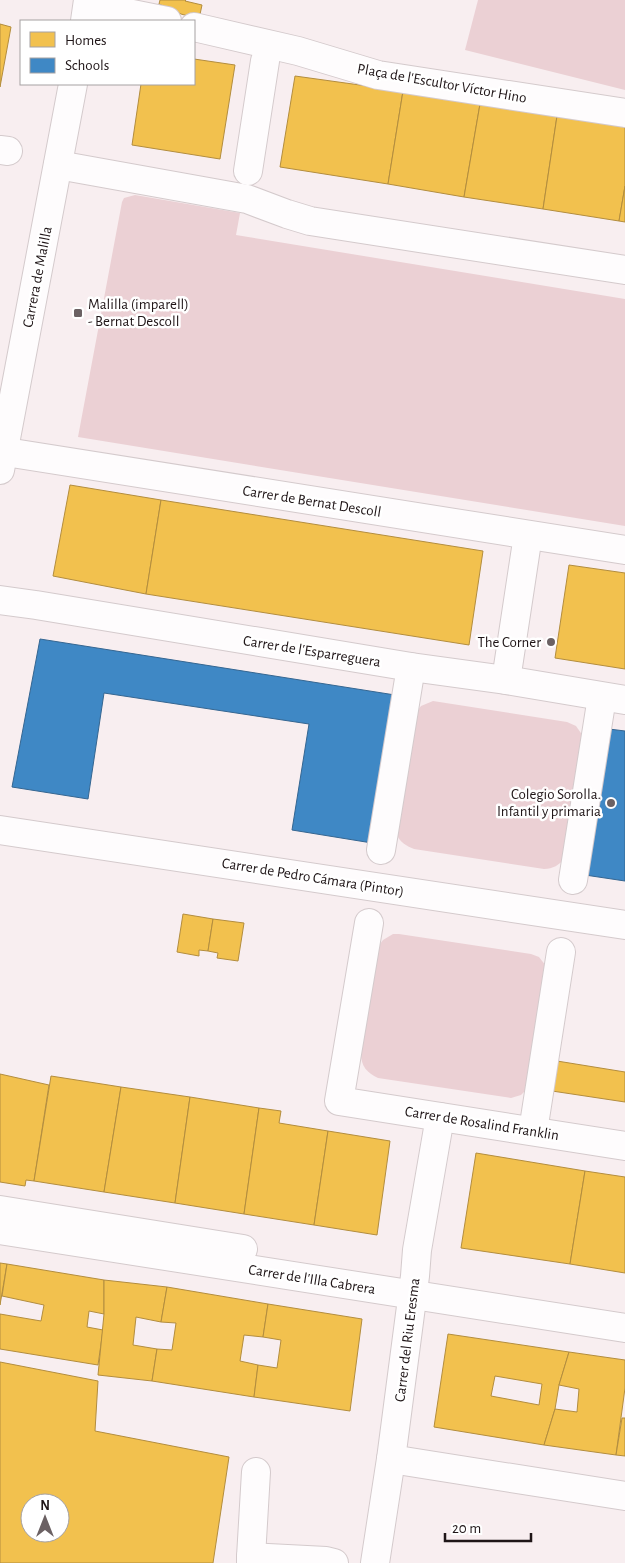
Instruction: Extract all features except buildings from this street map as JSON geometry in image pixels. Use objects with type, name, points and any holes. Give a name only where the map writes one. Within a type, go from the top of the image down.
[{"type":"street","points":[[87,9],[160,20]]},
{"type":"street","name":"Plaça de l'Escultor Víctor Hino","points":[[195,28],[262,52],[298,51],[378,75],[625,113]]},
{"type":"street","points":[[248,171],[262,52]]},
{"type":"street","name":"Carrera de Malilla","points":[[1,458],[73,85]]},
{"type":"street","points":[[58,165],[247,199],[310,221],[625,270]]},
{"type":"street","name":"Carrer de Bernat Descoll","points":[[1,458],[625,550]]},
{"type":"street","points":[[506,680],[528,535]]},
{"type":"street","name":"Carrer de l'Esparreguera","points":[[0,600],[614,698]]},
{"type":"street","points":[[381,850],[411,667]]},
{"type":"street","points":[[573,880],[614,698]]},
{"type":"street","name":"Carrer de Pedro Cámara (Pintor)","points":[[0,830],[625,925]]},
{"type":"street","name":"Carrer de Rosalind Franklin","points":[[369,923],[339,1101],[625,1146]]},
{"type":"street","points":[[533,1131],[561,952]]},
{"type":"street","name":"Carrer del Riu Eresma","points":[[375,1563],[391,1459],[417,1250],[440,1117]]},
{"type":"street","name":"Carrer de l'Illa Cabrera","points":[[0,1210],[414,1285],[625,1328]]},
{"type":"street","name":"Carrer de l'Illa Cabrera","points":[[0,1230],[414,1285],[625,1308]]},
{"type":"street","points":[[391,1459],[625,1496]]},
{"type":"street","points":[[256,1472],[251,1560],[326,1561],[334,1563]]},
{"type":"shaded area","points":[[478,0],[625,0],[625,90],[465,50]]},
{"type":"shaded area","points":[[135,195],[240,213],[236,235],[625,299],[625,526],[78,437],[122,202],[124,198]]},
{"type":"shaded area","points":[[433,701],[567,722],[576,726],[583,736],[565,858],[558,865],[544,869],[414,849],[400,840],[397,835],[415,714],[421,706]]},
{"type":"shaded area","points":[[393,934],[531,954],[539,957],[546,966],[527,1089],[521,1095],[511,1098],[378,1078],[365,1069],[361,1054],[377,948],[383,940]]},
{"type":"place","name":"Malilla (imparell) - Bernat Descoll","points":[[78,313]]},
{"type":"place","name":"The Corner","points":[[551,642]]},
{"type":"place","name":"Colegio Sorolla. Infantil y primaria","points":[[611,803]]}]
